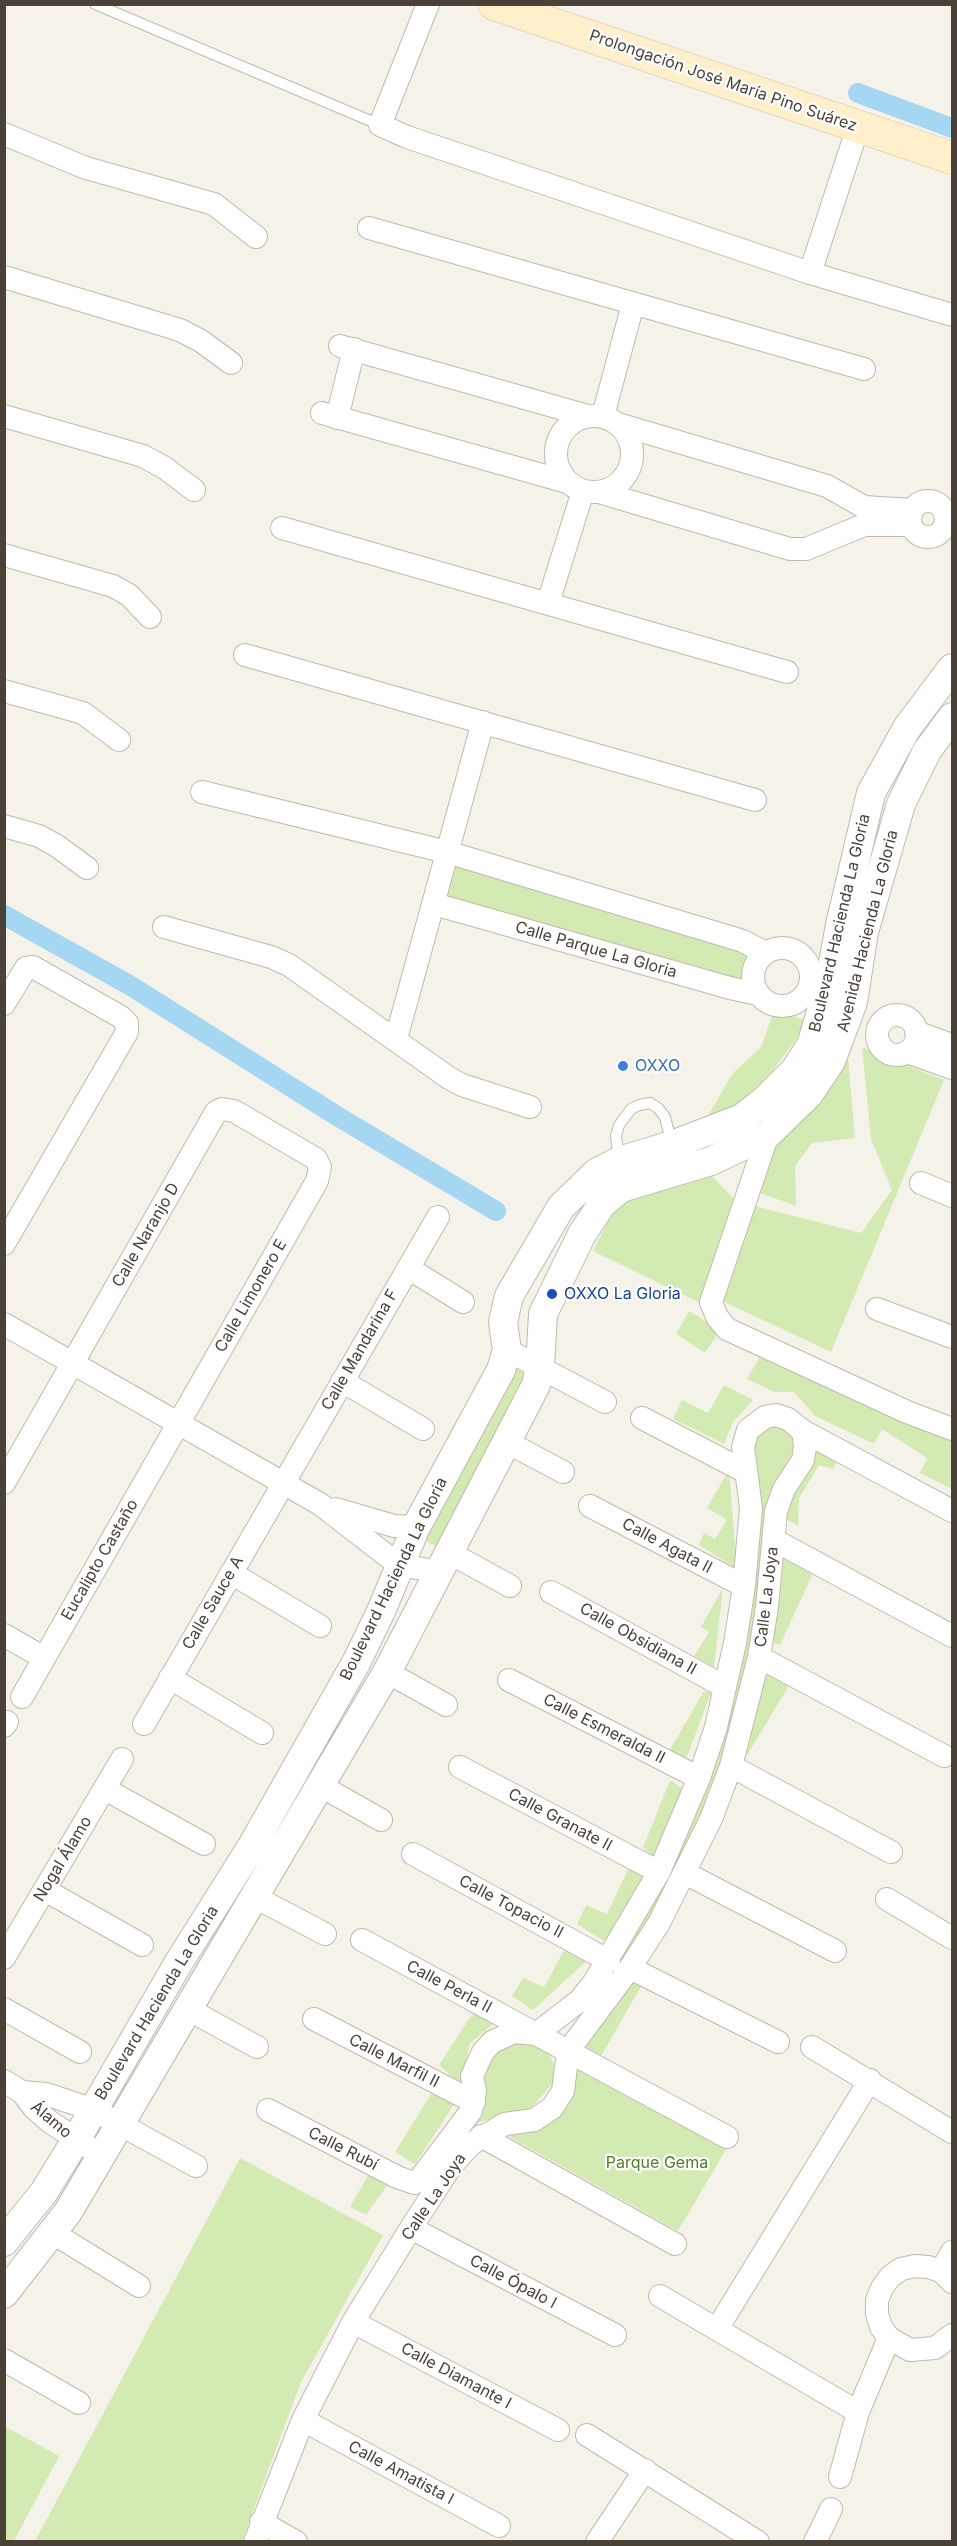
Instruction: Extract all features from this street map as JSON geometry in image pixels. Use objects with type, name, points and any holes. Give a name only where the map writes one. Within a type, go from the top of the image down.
[{"type":"main road","name":"Prolongación José María Pino Suárez","points":[[494,4],[952,158]]},
{"type":"street","points":[[428,4],[380,125],[407,137],[810,273],[952,315]]},
{"type":"street","points":[[810,273],[858,127]]},
{"type":"street","points":[[4,134],[86,168],[214,204],[256,237]]},
{"type":"street","points":[[369,228],[864,369]]},
{"type":"street","points":[[4,277],[180,330],[201,341],[231,363]]},
{"type":"street","points":[[603,419],[633,304]]},
{"type":"street","points":[[864,516],[827,486],[603,419],[347,348],[329,415],[790,549],[807,549],[864,516],[911,518],[921,501],[935,502],[942,506],[950,522]]},
{"type":"street","points":[[4,416],[143,456],[165,468],[194,490]]},
{"type":"street","points":[[603,419],[630,443],[630,464],[624,477],[613,487],[583,488],[558,467],[555,450],[560,434],[572,422],[603,419]]},
{"type":"street","points":[[548,603],[583,488]]},
{"type":"street","points":[[282,528],[787,672]]},
{"type":"street","points":[[4,555],[113,586],[129,595],[150,617]]},
{"type":"street","points":[[245,655],[755,800]]},
{"type":"street","name":"Boulevard Hacienda La Gloria","points":[[4,2241],[44,2192],[76,2140],[106,2116],[186,2008],[253,1896],[264,1853],[382,1609],[416,1527],[501,1370],[507,1350],[503,1322],[509,1296],[561,1207],[596,1173],[624,1173],[674,1158],[742,1118],[765,1100],[795,1070],[811,1045],[840,1015],[820,980],[840,925],[871,793],[907,728],[952,668]]},
{"type":"street","points":[[4,691],[83,713],[118,740]]},
{"type":"street","name":"Avenida Hacienda La Gloria","points":[[674,1158],[711,1161],[768,1134],[809,1094],[831,1061],[840,1015],[901,804],[927,751],[952,717]]},
{"type":"street","points":[[396,1039],[483,722]]},
{"type":"street","points":[[202,792],[447,852],[743,941],[765,953]]},
{"type":"street","points":[[4,826],[39,836],[87,868]]},
{"type":"street","name":"Calle Parque La Gloria","points":[[434,904],[727,987],[758,993]]},
{"type":"street","points":[[164,927],[271,957],[290,965],[462,1085],[530,1107]]},
{"type":"street","points":[[789,1005],[804,997],[808,990],[820,980],[800,953],[789,948],[776,948],[765,953],[757,961],[753,972],[753,983],[758,993],[772,1004],[840,1015],[880,1030]]},
{"type":"street","points":[[4,1004],[24,971],[30,967],[128,1023],[128,1032],[4,1244]]},
{"type":"street","points":[[902,1016],[914,1025],[911,1042],[901,1054],[888,1053],[883,1050],[880,1030],[888,1017],[902,1016]]},
{"type":"street","points":[[911,1042],[952,1045]]},
{"type":"street","points":[[911,1042],[952,1068]]},
{"type":"street","name":"Calle Limonero E","points":[[178,1423],[317,1181],[320,1167],[316,1158],[234,1111],[222,1109]]},
{"type":"street","name":"Calle Naranjo D","points":[[4,1483],[216,1112],[222,1109]]},
{"type":"street","points":[[768,1134],[711,1302],[717,1317],[727,1329],[907,1412],[952,1429]]},
{"type":"street","points":[[540,1366],[541,1323],[552,1294],[582,1234],[602,1204],[621,1188],[624,1173]]},
{"type":"street","points":[[921,1183],[952,1196]]},
{"type":"street","name":"Calle Mandarina F","points":[[282,1482],[438,1217]]},
{"type":"street","points":[[408,1268],[463,1302]]},
{"type":"street","points":[[877,1309],[952,1337]]},
{"type":"street","points":[[4,1324],[320,1504],[399,1565],[445,1562],[510,1586]]},
{"type":"street","points":[[507,1350],[605,1402]]},
{"type":"street","name":"Boulevard Hacienda La Gloria","points":[[6,2289],[68,2212],[101,2155],[106,2116],[179,1962],[264,1853],[321,1786],[387,1672],[536,1385],[540,1366]]},
{"type":"street","points":[[342,1381],[423,1429]]},
{"type":"street","name":"Calle La Joya","points":[[258,2532],[303,2420],[353,2322],[451,2166],[481,2136],[505,2124],[534,2120],[552,2108],[563,2091],[568,2051],[588,2007],[609,1961],[659,1872],[699,1778],[716,1727],[744,1586],[751,1508],[744,1447],[748,1430],[759,1419],[776,1415],[788,1419],[802,1431],[806,1447],[803,1460],[784,1490],[776,1511],[768,1607],[759,1657],[731,1766],[711,1819],[659,1923],[630,1968],[588,2007],[536,2034]]},
{"type":"street","points":[[642,1418],[746,1472]]},
{"type":"street","name":"Eucalipto Castaño","points":[[22,1697],[178,1423]]},
{"type":"street","points":[[802,1431],[952,1511]]},
{"type":"street","points":[[507,1442],[563,1472]]},
{"type":"street","name":"Calle Sauce A","points":[[144,1724],[282,1482]]},
{"type":"street","points":[[320,1504],[375,1522],[416,1527]]},
{"type":"street","name":"Calle Agata II","points":[[590,1506],[744,1586]]},
{"type":"street","points":[[774,1540],[952,1636]]},
{"type":"street","points":[[231,1573],[320,1626]]},
{"type":"street","name":"Calle Obsidiana II","points":[[551,1592],[725,1687]]},
{"type":"street","points":[[4,1635],[44,1658]]},
{"type":"street","points":[[759,1657],[944,1756]]},
{"type":"street","points":[[387,1672],[446,1705]]},
{"type":"street","points":[[170,1678],[262,1733]]},
{"type":"street","name":"Calle Esmeralda II","points":[[509,1680],[699,1778]]},
{"type":"street","points":[[716,1727],[740,1735]]},
{"type":"street","name":"Nogal Álamo","points":[[4,1958],[122,1759]]},
{"type":"street","points":[[731,1766],[891,1852]]},
{"type":"street","name":"Calle Granate II","points":[[460,1767],[659,1872]]},
{"type":"street","points":[[321,1786],[381,1820]]},
{"type":"street","points":[[105,1789],[204,1844]]},
{"type":"street","name":"Calle Topacio II","points":[[413,1854],[609,1961]]},
{"type":"street","points":[[685,1873],[834,1951]]},
{"type":"street","points":[[45,1890],[142,1945]]},
{"type":"street","points":[[253,1896],[325,1934]]},
{"type":"street","points":[[887,1899],[952,1936]]},
{"type":"street","name":"Calle Perla II","points":[[362,1940],[727,2137]]},
{"type":"street","points":[[630,1968],[778,2042]]},
{"type":"street","points":[[186,2008],[257,2047]]},
{"type":"street","points":[[4,2009],[80,2052]]},
{"type":"street","name":"Calle Marfil II","points":[[314,2019],[474,2102]]},
{"type":"street","points":[[474,2102],[472,2076],[483,2052],[492,2042],[513,2032],[536,2034]]},
{"type":"street","points":[[812,2047],[870,2080],[952,2132]]},
{"type":"street","points":[[717,2329],[870,2080]]},
{"type":"street","points":[[13,2087],[53,2096],[106,2116],[196,2166]]},
{"type":"street","name":"Álamo","points":[[13,2087],[34,2108],[76,2140],[101,2155]]},
{"type":"street","name":"Calle La Joya","points":[[419,2180],[465,2120],[474,2102]]},
{"type":"street","name":"Calle Rubí","points":[[268,2110],[405,2181],[414,2183],[419,2180]]},
{"type":"street","points":[[481,2136],[675,2244]]},
{"type":"street","name":"Calle Ópalo I","points":[[411,2229],[615,2335]]},
{"type":"street","points":[[53,2233],[138,2286]]},
{"type":"street","points":[[949,2268],[915,2266],[901,2269],[890,2277],[877,2300],[881,2327],[889,2338],[910,2350],[929,2350],[950,2341]]},
{"type":"street","points":[[660,2296],[858,2412]]},
{"type":"street","name":"Calle Diamante I","points":[[353,2322],[558,2430]]},
{"type":"street","points":[[840,2477],[858,2412],[889,2338]]},
{"type":"street","points":[[4,2360],[79,2403]]},
{"type":"street","name":"Calle Amatista I","points":[[303,2420],[499,2526]]},
{"type":"street","points":[[587,2435],[758,2541]]},
{"type":"street","points":[[597,2541],[645,2469]]},
{"type":"street","points":[[815,2541],[831,2509]]},
{"type":"street","points":[[258,2532],[296,2541]]},
{"type":"lane","points":[[95,4],[380,125]]},
{"type":"lane","points":[[624,1173],[616,1136],[619,1125],[630,1109],[639,1105],[650,1103],[665,1117],[674,1158]]},
{"type":"green space","points":[[455,862],[755,953],[749,969],[749,986],[446,901]]},
{"type":"green space","points":[[774,1011],[810,1021],[755,1094],[705,1121],[733,1073],[761,1047]]},
{"type":"green space","points":[[847,1046],[855,1138],[812,1143],[795,1166],[796,1206],[758,1192],[776,1137]]},
{"type":"green space","points":[[862,1047],[944,1080],[831,1352],[718,1299],[754,1206],[861,1233],[892,1190],[871,1139]]},
{"type":"green space","points":[[708,1172],[739,1204],[700,1303],[593,1251],[620,1198]]},
{"type":"green space","points":[[689,1311],[720,1330],[705,1353],[676,1334]]},
{"type":"green space","points":[[761,1355],[952,1432],[952,1489],[920,1473],[927,1458],[882,1429],[874,1444],[815,1416],[794,1392],[774,1392],[747,1379]]},
{"type":"green space","points":[[511,1360],[533,1371],[441,1549],[418,1537]]},
{"type":"green space","points":[[724,1385],[753,1400],[733,1422],[724,1444],[673,1419],[682,1400],[708,1413]]},
{"type":"green space","points":[[779,1421],[795,1432],[798,1452],[770,1493],[760,1597],[736,1725],[726,1723],[752,1436]]},
{"type":"green space","points":[[819,1444],[840,1456],[833,1469],[819,1465],[799,1498],[798,1526],[784,1518],[800,1478]]},
{"type":"green space","points":[[729,1470],[737,1569],[699,1545],[704,1533],[715,1539],[727,1520],[707,1508]]},
{"type":"green space","points":[[777,1548],[814,1571],[780,1645],[767,1640]]},
{"type":"green space","points":[[723,1588],[714,1667],[694,1656],[709,1632],[701,1627]]},
{"type":"green space","points":[[764,1668],[791,1682],[748,1754],[740,1751]]},
{"type":"green space","points":[[704,1691],[711,1693],[685,1762],[668,1753]]},
{"type":"green space","points":[[718,1735],[735,1738],[664,1907],[599,2002],[590,1995]]},
{"type":"green space","points":[[670,1780],[682,1788],[654,1857],[643,1848]]},
{"type":"green space","points":[[630,1865],[649,1875],[604,1941],[577,1924],[586,1905],[607,1914]]},
{"type":"green space","points":[[567,1945],[590,1958],[533,2010],[512,1996],[523,1978],[544,1987]]},
{"type":"green space","points":[[631,1976],[643,1983],[600,2058],[577,2049]]},
{"type":"green space","points":[[475,2010],[496,2022],[470,2043],[461,2085],[439,2065]]},
{"type":"green space","points":[[513,2037],[547,2049],[559,2076],[532,2107],[477,2123],[489,2052]]},
{"type":"green space","name":"Parque Gema","points":[[572,2061],[728,2146],[678,2231],[499,2131],[557,2118]]},
{"type":"green space","points":[[433,2091],[455,2103],[415,2164],[395,2152]]},
{"type":"green space","points":[[240,2158],[383,2235],[301,2382],[242,2541],[35,2541]]},
{"type":"green space","points":[[370,2172],[391,2180],[366,2215],[350,2207]]},
{"type":"green space","points":[[4,2426],[59,2456],[14,2541],[5,2541]]},
{"type":"waterway","points":[[858,93],[952,128]]},
{"type":"waterway","points":[[4,915],[131,986],[337,1116],[496,1211]]},
{"type":"place","name":"OXXO","points":[[623,1066]]},
{"type":"place","name":"OXXO La Gloria","points":[[552,1294]]}]
